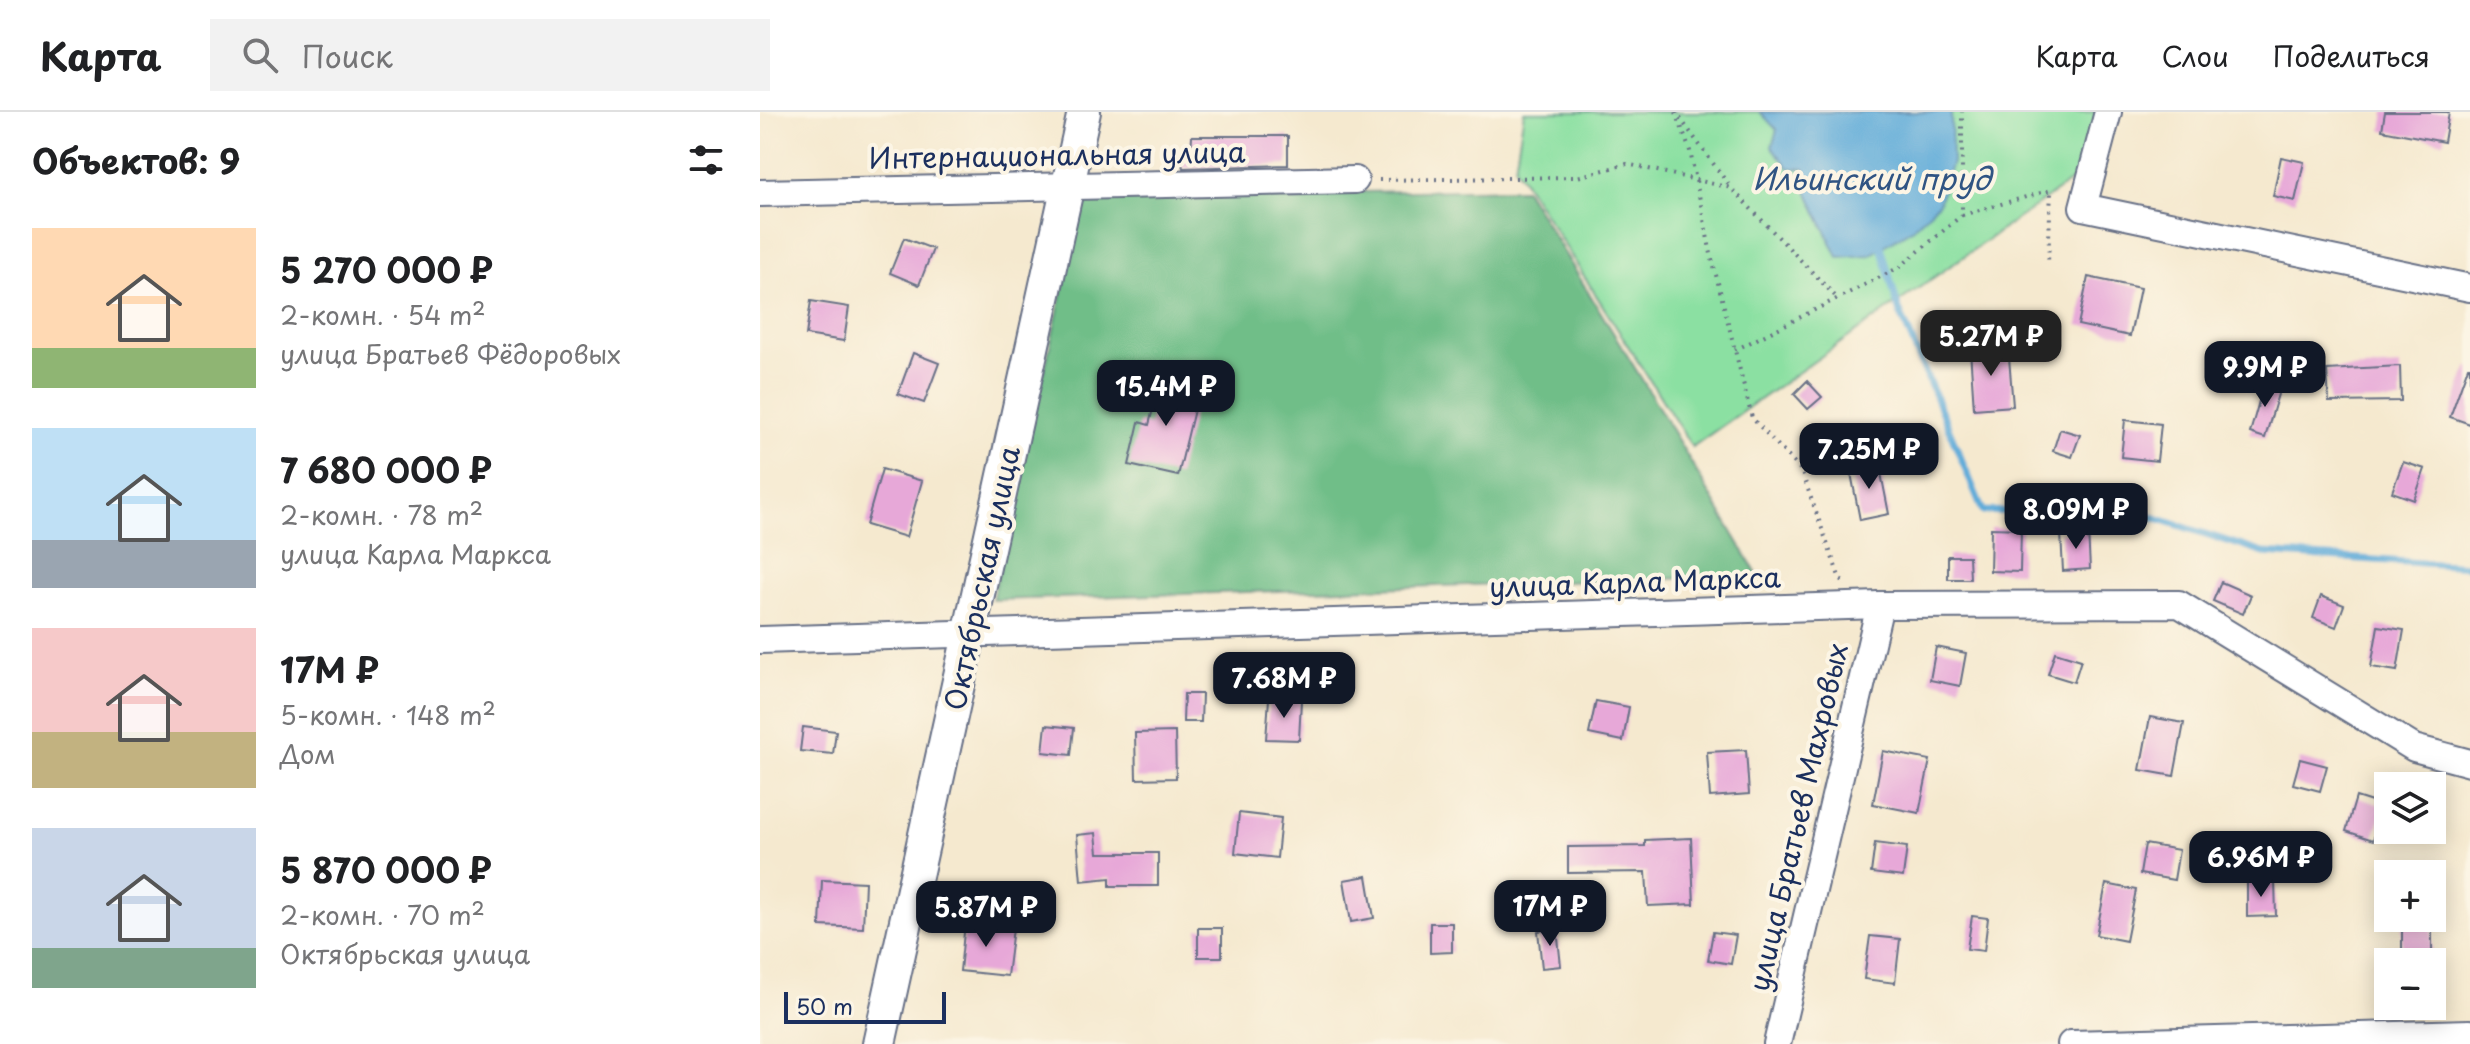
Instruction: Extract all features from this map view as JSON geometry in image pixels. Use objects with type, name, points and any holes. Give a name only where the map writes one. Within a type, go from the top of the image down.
[{"type":"main road","name":"Октябрьская улица","points":[[879,1044],[1084,112]]},
{"type":"street","points":[[2108,112],[2083,207],[2470,288]]},
{"type":"street","name":"Интернациональная улица","points":[[760,193],[1355,180]]},
{"type":"street","name":"улица Карла Маркса","points":[[760,640],[1880,605],[2179,604],[2414,748],[2470,763]]},
{"type":"street","name":"улица Братьев Махровых","points":[[1777,1044],[1880,605]]},
{"type":"street","points":[[2071,1044],[2470,1033]]},
{"type":"path","points":[[1676,112],[1731,188],[1837,298]]},
{"type":"path","points":[[1676,112],[1690,151],[1752,418],[1801,470],[1840,579],[1880,605]]},
{"type":"path","points":[[1962,112],[1962,215]]},
{"type":"path","points":[[1355,180],[1577,177],[1627,164],[1731,188]]},
{"type":"path","points":[[1735,350],[1900,267],[1962,215],[2051,190],[2048,263]]},
{"type":"green space","points":[[1524,112],[2096,112],[2087,170],[1692,447],[1515,167]]},
{"type":"green space","points":[[1525,189],[1758,576],[992,600],[1084,197]]},
{"type":"water","name":"Ильинский пруд","points":[[1760,112],[1951,112],[1952,162],[1939,203],[1913,228],[1870,255],[1838,257],[1807,191],[1805,169],[1789,168],[1772,147],[1777,130]]},
{"type":"building","points":[[2385,112],[2449,112],[2444,142],[2382,130]]},
{"type":"building","points":[[1192,136],[1288,136],[1288,165],[1183,168],[1181,160],[1191,152]]},
{"type":"building","points":[[2281,157],[2304,162],[2295,201],[2273,196]]},
{"type":"building","points":[[904,238],[933,249],[919,285],[890,273]]},
{"type":"building","points":[[2088,277],[2140,288],[2130,336],[2078,325]]},
{"type":"building","points":[[811,301],[849,307],[844,341],[806,335]]},
{"type":"building","points":[[2008,346],[2013,406],[1974,409],[1970,349]]},
{"type":"building","points":[[913,353],[939,363],[924,403],[898,394]]},
{"type":"building","points":[[2400,366],[2401,401],[2329,402],[2327,370]]},
{"type":"building","points":[[2470,367],[2470,424],[2450,417]]},
{"type":"building","points":[[1161,376],[1200,385],[1178,476],[1129,465],[1139,422],[1149,425]]},
{"type":"building","points":[[2265,380],[2281,384],[2265,438],[2250,433]]},
{"type":"building","points":[[1807,381],[1822,397],[1808,409],[1794,394]]},
{"type":"building","points":[[2125,420],[2161,424],[2157,461],[2121,457]]},
{"type":"building","points":[[2060,429],[2080,435],[2072,457],[2053,451]]},
{"type":"building","points":[[2403,462],[2425,469],[2414,500],[2392,492]]},
{"type":"building","points":[[1879,463],[1889,514],[1860,520],[1850,468]]},
{"type":"building","points":[[882,469],[922,481],[906,537],[866,525]]},
{"type":"building","points":[[1991,528],[2021,529],[2020,572],[1990,571]]},
{"type":"building","points":[[2088,531],[2090,569],[2063,571],[2061,533]]},
{"type":"building","points":[[1948,556],[1969,556],[1970,579],[1948,579]]},
{"type":"building","points":[[2221,582],[2251,595],[2243,614],[2213,601]]},
{"type":"building","points":[[2321,596],[2344,605],[2336,627],[2313,618]]},
{"type":"building","points":[[2378,626],[2404,630],[2397,671],[2371,667]]},
{"type":"building","points":[[1936,647],[1966,653],[1960,686],[1930,680]]},
{"type":"building","points":[[2055,652],[2081,660],[2074,682],[2048,674]]},
{"type":"building","points":[[1184,694],[1202,694],[1201,722],[1183,722]]},
{"type":"building","points":[[1269,699],[1301,700],[1299,740],[1266,739]]},
{"type":"building","points":[[1596,701],[1629,707],[1623,741],[1589,734]]},
{"type":"building","points":[[2150,717],[2184,723],[2174,776],[2140,770]]},
{"type":"building","points":[[1046,725],[1074,728],[1071,755],[1043,752]]},
{"type":"building","points":[[803,727],[836,731],[833,754],[800,751]]},
{"type":"building","points":[[1175,732],[1176,778],[1136,779],[1135,733]]},
{"type":"building","points":[[1746,750],[1749,794],[1710,797],[1707,752]]},
{"type":"building","points":[[1883,751],[1930,760],[1919,813],[1873,804]]},
{"type":"building","points":[[2300,759],[2327,766],[2320,791],[2293,784]]},
{"type":"building","points":[[2356,797],[2374,803],[2373,840],[2346,831]]},
{"type":"building","points":[[1239,813],[1281,818],[1277,858],[1235,853]]},
{"type":"building","points":[[1096,833],[1098,853],[1158,853],[1158,886],[1110,886],[1110,878],[1081,881],[1077,835]]},
{"type":"building","points":[[1691,838],[1694,904],[1648,906],[1646,872],[1568,873],[1568,847],[1645,846],[1645,840]]},
{"type":"building","points":[[1875,843],[1907,847],[1903,877],[1871,873]]},
{"type":"building","points":[[2145,844],[2179,850],[2174,880],[2140,874]]},
{"type":"building","points":[[1367,876],[1374,918],[1351,922],[1344,880]]},
{"type":"building","points":[[822,880],[865,882],[863,928],[820,926]]},
{"type":"building","points":[[2275,880],[2276,916],[2247,917],[2247,881]]},
{"type":"building","points":[[2106,884],[2136,890],[2126,941],[2096,935]]},
{"type":"building","points":[[1972,916],[1988,918],[1984,951],[1967,949]]},
{"type":"building","points":[[965,923],[1013,928],[1007,976],[960,971]]},
{"type":"building","points":[[1430,923],[1452,923],[1452,952],[1430,953]]},
{"type":"building","points":[[1198,928],[1222,928],[1222,957],[1198,957]]},
{"type":"building","points":[[1557,929],[1561,966],[1542,968],[1538,931]]},
{"type":"building","points":[[1713,932],[1736,935],[1731,964],[1708,960]]},
{"type":"building","points":[[2402,932],[2432,932],[2432,948],[2402,948]]},
{"type":"building","points":[[1870,936],[1900,939],[1895,983],[1864,979]]},
{"type":"waterway","points":[[1881,246],[1898,307],[1983,511],[2147,515],[2264,553],[2470,566]]}]
